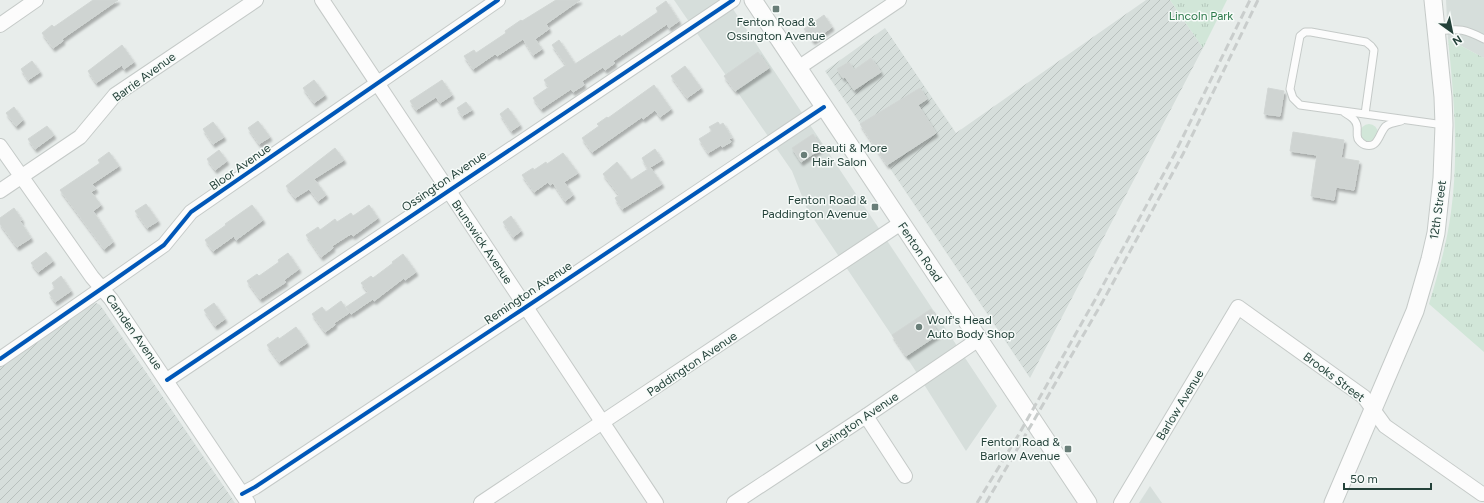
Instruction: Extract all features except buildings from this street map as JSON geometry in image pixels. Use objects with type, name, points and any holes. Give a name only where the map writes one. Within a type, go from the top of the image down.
[{"type":"street","points":[[0,25],[36,0]]},
{"type":"street","name":"Barrie Avenue","points":[[0,191],[80,137],[115,95],[256,0]]},
{"type":"street","name":"Brunswick Avenue","points":[[322,0],[656,503]]},
{"type":"street","name":"Bloor Avenue","points":[[0,359],[164,245],[192,212],[498,0]]},
{"type":"street","name":"Ossington Avenue","points":[[167,380],[733,0]]},
{"type":"street","name":"Fenton Road","points":[[753,0],[1088,503]]},
{"type":"street","points":[[798,68],[899,0]]},
{"type":"street","name":"12th Street","points":[[1333,503],[1415,311],[1436,233],[1444,152],[1444,125],[1443,96],[1433,0]]},
{"type":"street","name":"Remington Avenue","points":[[245,498],[255,487],[824,107]]},
{"type":"street","name":"Camden Avenue","points":[[0,146],[92,277],[111,299],[167,380],[245,498]]},
{"type":"street","name":"Paddington Avenue","points":[[481,503],[604,423],[901,223]]},
{"type":"street","name":"Brooks Street","points":[[1238,307],[1364,397],[1385,426],[1482,494]]},
{"type":"street","name":"Barlow Avenue","points":[[1121,503],[1238,307]]},
{"type":"street","name":"Lexington Avenue","points":[[734,503],[753,498],[866,416],[978,339]]},
{"type":"street","points":[[866,416],[905,476]]},
{"type":"lane","points":[[1436,31],[1463,29],[1468,30],[1484,39]]},
{"type":"lane","points":[[1365,114],[1374,50],[1366,42],[1305,32],[1300,36],[1290,89],[1293,98],[1300,105],[1444,125]]},
{"type":"lane","points":[[1342,111],[1353,118],[1357,126],[1356,135],[1359,141],[1369,146],[1374,144],[1379,138],[1382,130],[1388,124],[1405,120]]},
{"type":"shaded area","points":[[674,0],[727,0],[997,406],[966,451],[913,367],[807,209],[792,171]]},
{"type":"shaded area","points":[[1146,0],[1170,0],[1203,48],[1030,378],[825,71],[885,28],[956,133]]},
{"type":"shaded area","points":[[1446,0],[1484,0],[1484,58],[1448,39]]},
{"type":"shaded area","points":[[96,303],[103,309],[235,503],[0,503],[0,365],[87,305]]},
{"type":"shaded area","points":[[1150,486],[1162,503],[1139,503]]},
{"type":"green space","name":"Lincoln Park","points":[[1170,0],[1227,0],[1203,48]]},
{"type":"green space","points":[[1448,39],[1484,58],[1484,352],[1429,304],[1445,247],[1455,169],[1455,125]]},
{"type":"green space","points":[[1369,124],[1375,127],[1378,133],[1375,139],[1369,142],[1363,139],[1360,133],[1363,127]]},
{"type":"railway","points":[[977,503],[1019,434],[1096,298],[1175,153],[1250,0]]},
{"type":"railway","points":[[986,503],[1103,301],[1183,154],[1258,0]]},
{"type":"cycle path","points":[[0,359],[164,245],[191,212],[498,0]]},
{"type":"cycle path","points":[[167,380],[733,0]]},
{"type":"cycle path","points":[[242,494],[255,487],[526,307],[824,107]]},
{"type":"place","name":"Fenton Road & Ossington Avenue","points":[[776,9]]},
{"type":"place","name":"Beauti & More Hair Salon","points":[[804,155]]},
{"type":"place","name":"Fenton Road & Paddington Avenue","points":[[875,207]]},
{"type":"place","name":"Wolf's Head Auto Body Shop","points":[[919,327]]},
{"type":"place","name":"Fenton Road & Barlow Avenue","points":[[1068,449]]}]
